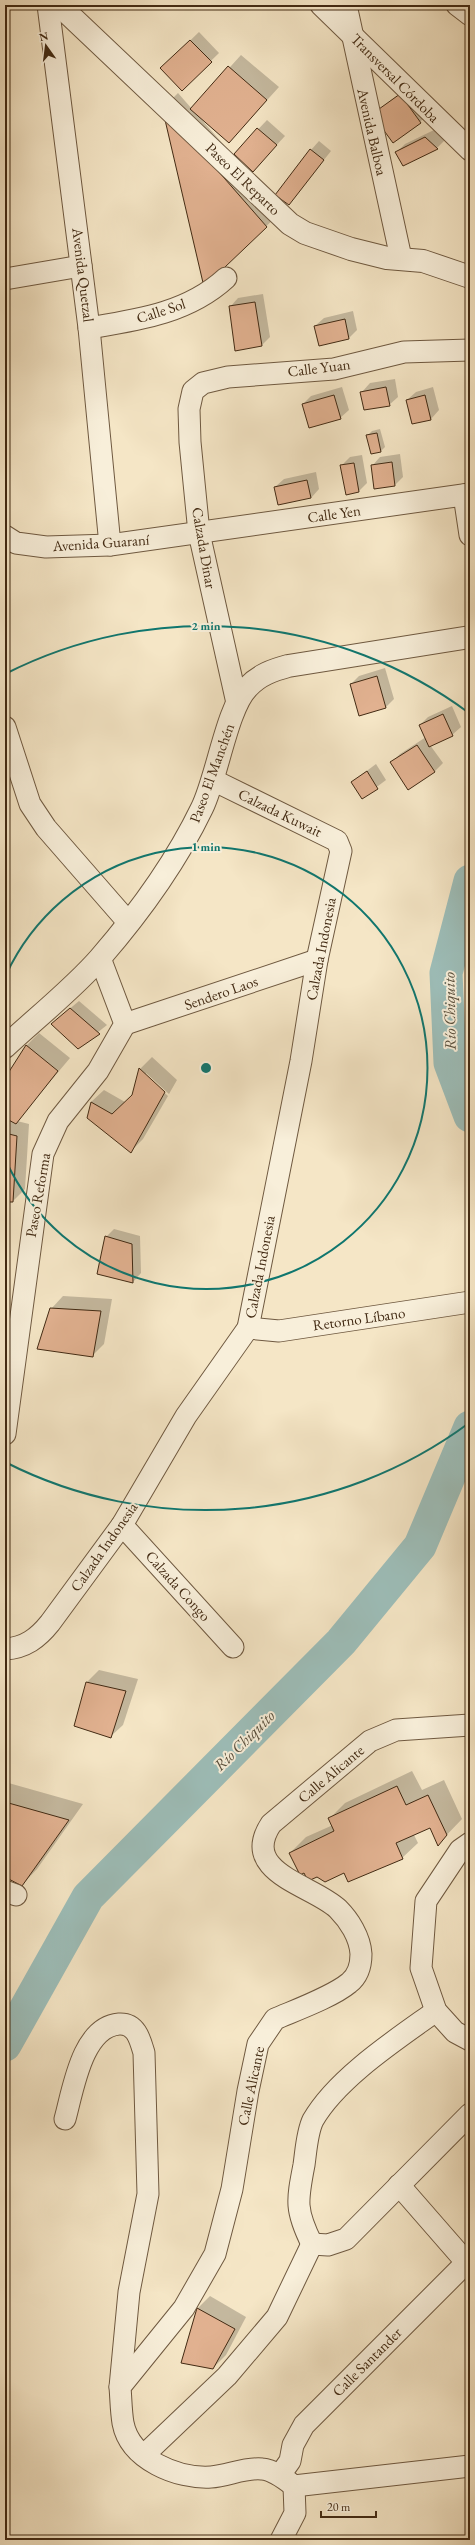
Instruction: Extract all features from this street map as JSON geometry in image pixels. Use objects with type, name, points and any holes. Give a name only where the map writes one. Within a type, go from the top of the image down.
[{"type":"street","name":"Avenida Quetzal","points":[[48,5],[89,328],[110,545]]},
{"type":"street","name":"Paseo El Reparto","points":[[59,5],[290,224],[305,233],[351,249],[376,256],[423,260],[470,277]]},
{"type":"street","name":"Transversal Córdoba","points":[[321,5],[470,150]]},
{"type":"street","name":"Avenida Balboa","points":[[346,5],[350,33],[401,258]]},
{"type":"street","points":[[457,5],[470,15]]},
{"type":"street","points":[[5,279],[81,266]]},
{"type":"street","name":"Calle Sol","points":[[89,328],[149,318],[187,305],[226,278]]},
{"type":"street","name":"Calle Yuan","points":[[193,391],[204,383],[228,377],[334,369],[404,352],[470,350]]},
{"type":"street","name":"Calzada Dinar","points":[[193,391],[189,409],[190,442],[199,533],[237,703]]},
{"type":"street","points":[[467,495],[470,535]]},
{"type":"street","name":"Calle Yen","points":[[199,533],[467,495]]},
{"type":"street","name":"Avenida Guaraní","points":[[5,536],[16,543],[46,547],[110,545],[199,533]]},
{"type":"street","name":"Paseo El Manchén","points":[[5,1047],[100,958],[157,885],[189,835],[213,780],[237,703],[247,688],[273,670],[470,637]]},
{"type":"street","points":[[5,727],[30,804],[46,828],[128,922]]},
{"type":"street","name":"Calzada Kuwait","points":[[213,780],[337,841],[341,851]]},
{"type":"street","name":"Calzada Indonesia","points":[[5,1649],[16,1649],[38,1638],[122,1525],[186,1416],[248,1328],[301,1060],[317,960],[341,851]]},
{"type":"street","points":[[100,958],[125,1024]]},
{"type":"street","name":"Sendero Laos","points":[[125,1024],[317,960]]},
{"type":"street","name":"Paseo Reforma","points":[[5,1434],[43,1154],[58,1121],[98,1071],[125,1024]]},
{"type":"street","name":"Retorno Líbano","points":[[248,1328],[279,1331],[470,1302]]},
{"type":"street","name":"Calzada Congo","points":[[122,1525],[233,1647]]},
{"type":"street","name":"Calle Alicante","points":[[120,2386],[184,2308],[215,2254],[232,2189],[248,2091],[258,2044],[266,2030],[275,2019],[350,1983],[361,1966],[361,1948],[353,1928],[337,1908],[273,1869],[263,1848],[263,1836],[271,1824],[370,1741],[396,1730],[470,1725]]},
{"type":"street","points":[[470,1843],[460,1850],[426,1901],[421,1968],[436,2011],[455,2032],[470,2040]]},
{"type":"street","points":[[312,2244],[301,2221],[297,2198],[312,2121],[326,2102],[358,2070],[436,2011]]},
{"type":"street","points":[[65,2119],[78,2070],[91,2039],[109,2025],[125,2024],[138,2032],[144,2053],[148,2194],[129,2292],[120,2386],[123,2424],[133,2443],[144,2455],[169,2471],[193,2478],[212,2477],[262,2469],[287,2480],[470,2466]]},
{"type":"street","points":[[312,2244],[328,2245],[346,2239],[470,2114]]},
{"type":"street","points":[[399,2185],[468,2261]]},
{"type":"street","points":[[144,2455],[227,2376],[277,2317],[312,2244]]},
{"type":"street","name":"Calle Santander","points":[[287,2480],[293,2445],[304,2425],[468,2261]]},
{"type":"street","points":[[281,2540],[295,2513],[287,2480]]},
{"type":"building","points":[[384,5],[394,5],[390,10]]},
{"type":"building","points":[[190,40],[212,62],[182,91],[160,68]]},
{"type":"building","points":[[228,66],[267,100],[229,143],[190,109]]},
{"type":"building","points":[[400,94],[421,123],[393,143],[372,114]]},
{"type":"building","points":[[162,107],[267,227],[204,287]]},
{"type":"building","points":[[257,128],[277,145],[253,172],[234,154]]},
{"type":"building","points":[[425,137],[438,149],[403,166],[395,152]]},
{"type":"building","points":[[310,149],[324,160],[289,205],[275,195]]},
{"type":"building","points":[[255,302],[262,346],[235,351],[229,306]]},
{"type":"building","points":[[345,319],[349,339],[319,346],[314,326]]},
{"type":"building","points":[[386,387],[390,406],[364,410],[360,392]]},
{"type":"building","points":[[334,395],[341,419],[309,428],[302,404]]},
{"type":"building","points":[[425,395],[431,420],[412,424],[406,400]]},
{"type":"building","points":[[377,433],[381,452],[371,454],[366,435]]},
{"type":"building","points":[[392,462],[395,486],[374,489],[371,465]]},
{"type":"building","points":[[354,463],[359,492],[346,495],[340,465]]},
{"type":"building","points":[[307,480],[311,498],[278,505],[274,487]]},
{"type":"building","points":[[377,676],[386,708],[359,716],[350,684]]},
{"type":"building","points":[[443,714],[453,736],[429,747],[419,725]]},
{"type":"building","points":[[417,745],[435,772],[408,790],[390,762]]},
{"type":"building","points":[[367,771],[378,789],[362,799],[351,782]]},
{"type":"building","points":[[70,1008],[100,1034],[78,1049],[51,1024]]},
{"type":"building","points":[[26,1045],[58,1071],[16,1124],[5,1118],[5,1078]]},
{"type":"building","points":[[139,1068],[165,1092],[131,1153],[87,1118],[91,1102],[112,1114],[132,1095]]},
{"type":"building","points":[[5,1133],[17,1136],[13,1202],[5,1202]]},
{"type":"building","points":[[105,1236],[132,1244],[133,1283],[97,1274]]},
{"type":"building","points":[[50,1308],[101,1311],[93,1357],[37,1349]]},
{"type":"building","points":[[86,1682],[126,1691],[111,1738],[74,1726]]},
{"type":"building","points":[[397,1786],[406,1805],[428,1795],[447,1835],[438,1846],[430,1828],[396,1843],[403,1859],[348,1882],[344,1873],[325,1882],[317,1877],[308,1881],[304,1873],[300,1875],[289,1853],[334,1831],[328,1818]]},
{"type":"building","points":[[5,1802],[69,1820],[22,1886],[5,1877],[9,1865],[5,1862]]},
{"type":"building","points":[[197,2308],[235,2329],[213,2369],[181,2363]]},
{"type":"waterway","name":"Río Chiquito","points":[[470,881],[446,973],[450,1063],[470,1116]]},
{"type":"waterway","name":"Río Chiquito","points":[[5,2045],[88,1897],[341,1642],[420,1546],[470,1427]]}]
